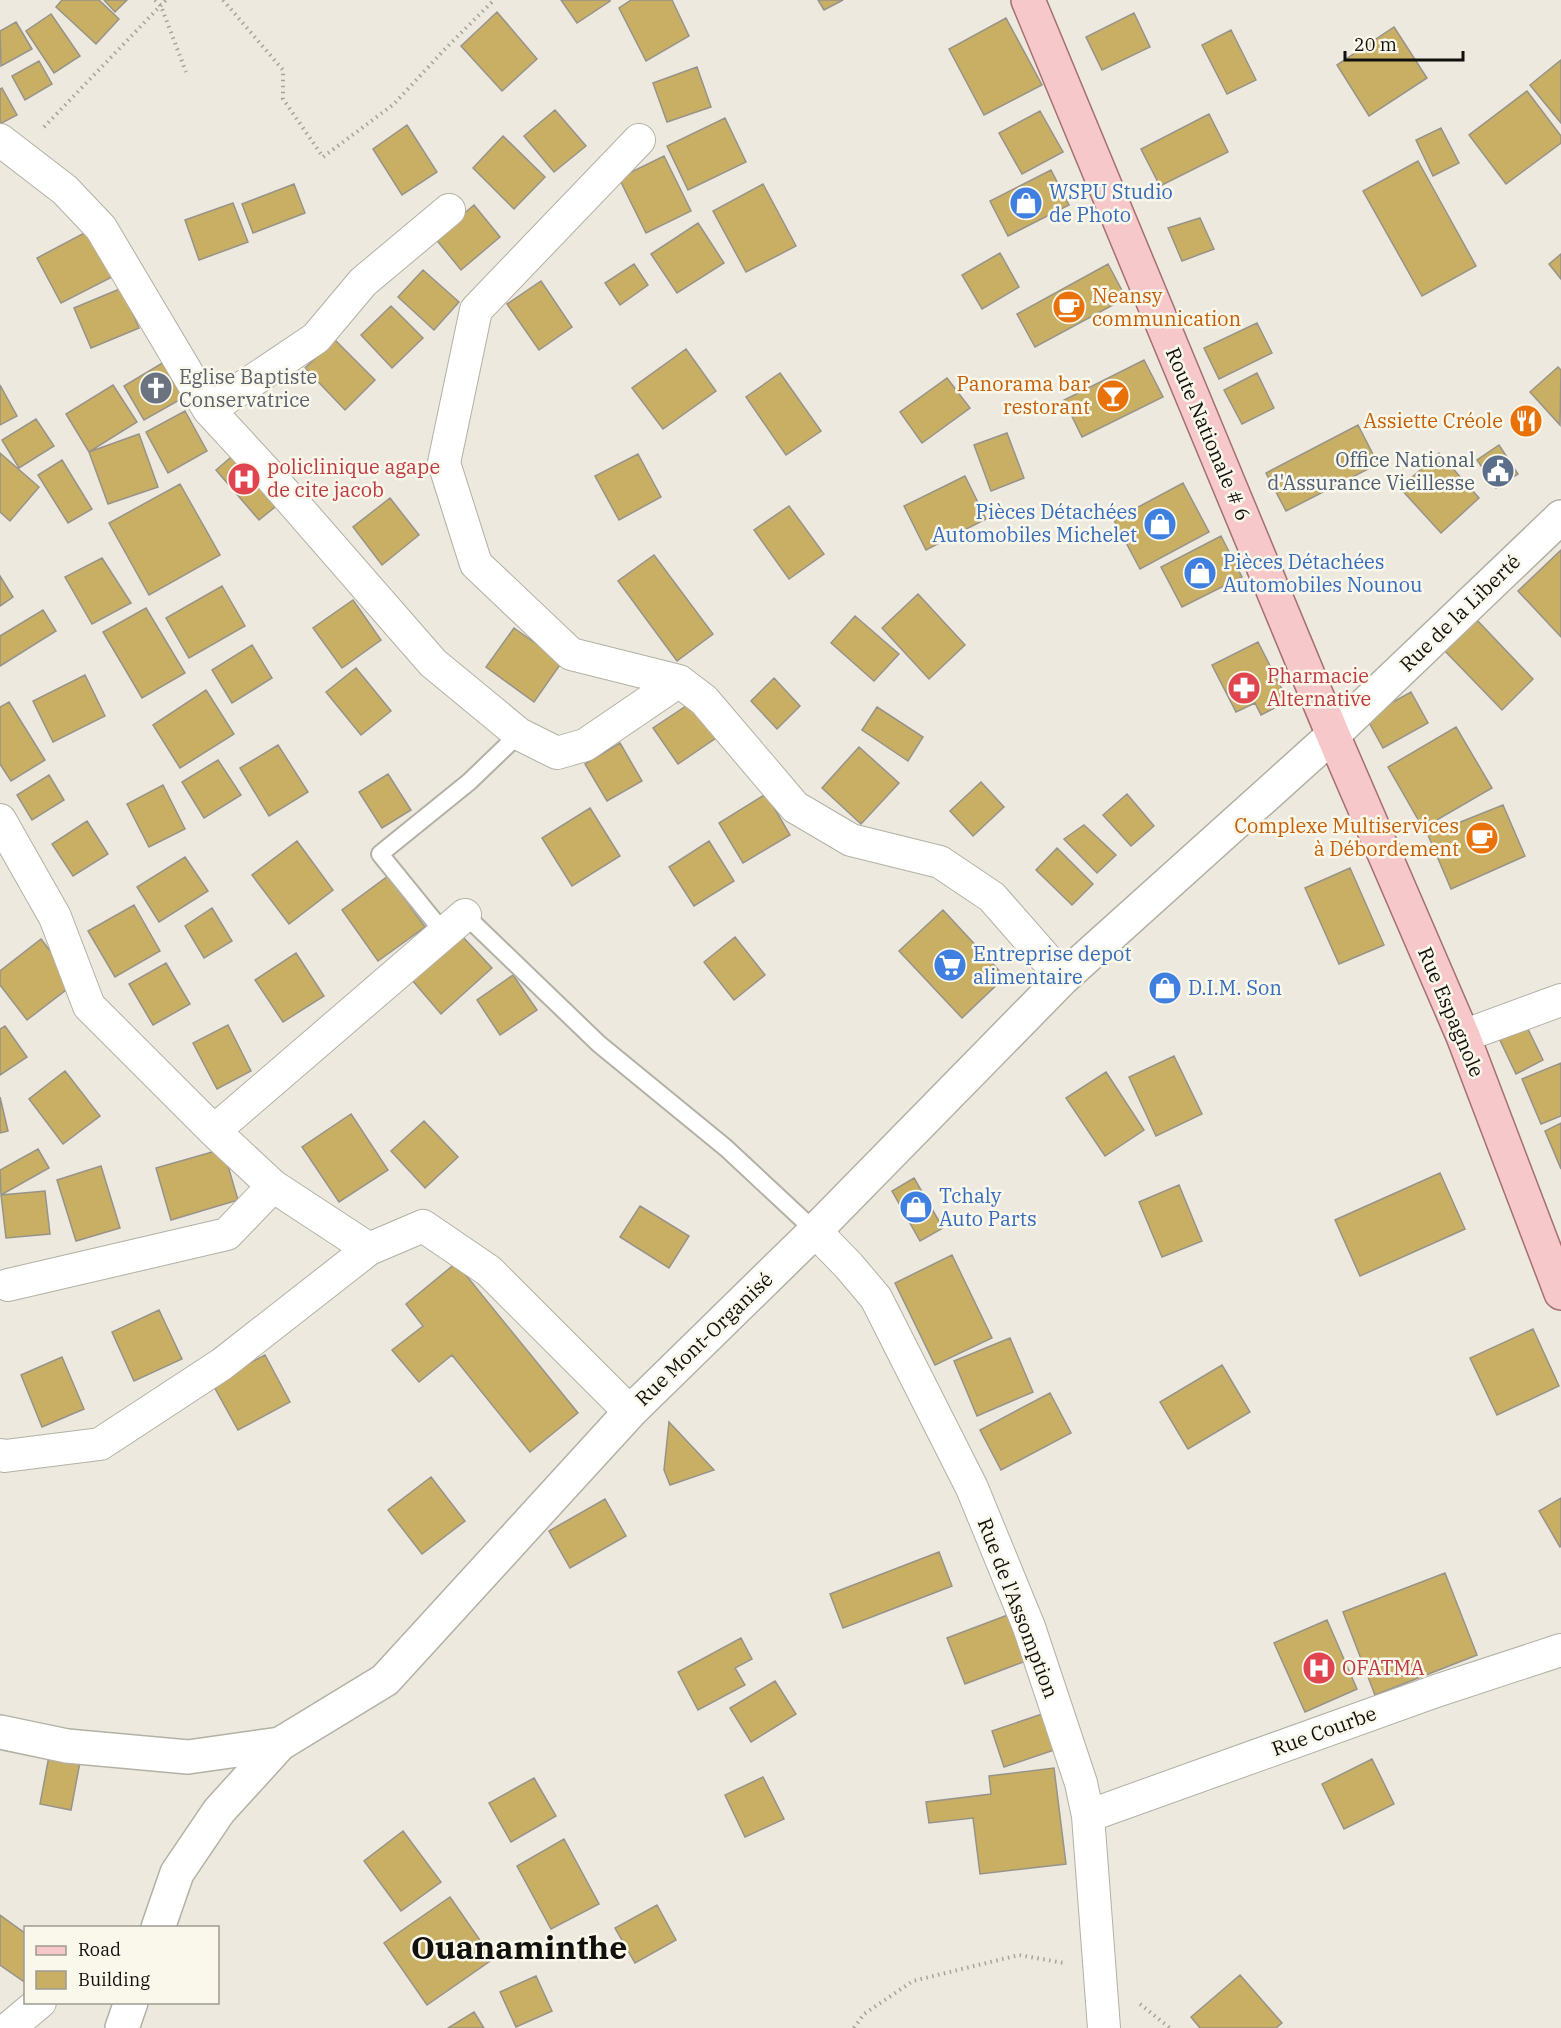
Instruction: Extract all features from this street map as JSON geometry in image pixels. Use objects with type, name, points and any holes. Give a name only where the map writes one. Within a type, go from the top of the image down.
[{"type":"main road","name":"Route Nationale # 6","points":[[1028,0],[1333,735]]},
{"type":"main road","name":"Rue de la Liberté","points":[[1333,735],[1561,517]]},
{"type":"main road","name":"Rue Mont-Organisé","points":[[0,1732],[67,1746],[188,1757],[280,1744],[385,1680],[630,1412],[815,1231],[1063,978],[1333,735]]},
{"type":"main road","name":"Rue Espagnole","points":[[1333,735],[1463,1036],[1561,1293]]},
{"type":"main road","points":[[159,1926],[177,1873],[219,1811],[280,1744]]},
{"type":"main road","points":[[122,2028],[130,2004]]},
{"type":"street","points":[[639,140],[476,310],[444,463],[476,564],[571,654],[679,681],[704,700],[795,807],[851,840],[940,862],[992,897],[1063,978]]},
{"type":"street","points":[[9,146],[65,190],[101,228],[209,410],[269,475],[433,663],[519,734],[557,753],[585,745],[679,681]]},
{"type":"street","points":[[209,410],[316,338],[363,282],[449,210]]},
{"type":"street","points":[[0,820],[55,917],[89,1006],[214,1131],[273,1186],[369,1249]]},
{"type":"street","points":[[214,1131],[454,924]]},
{"type":"street","points":[[1463,1036],[1561,1000]]},
{"type":"street","points":[[8,1285],[227,1234],[273,1186]]},
{"type":"street","points":[[0,1455],[100,1444],[222,1364],[369,1249],[423,1226],[489,1271],[630,1412]]},
{"type":"street","name":"Rue de l'Assomption","points":[[815,1231],[876,1298],[972,1488],[1029,1626],[1081,1783],[1088,1816],[1104,2028]]},
{"type":"street","name":"Rue Courbe","points":[[1088,1816],[1436,1691],[1561,1650]]},
{"type":"street","points":[[9,2028],[38,2004]]},
{"type":"lane","points":[[519,734],[469,782],[380,854],[454,924],[726,1148],[815,1231]]},
{"type":"path","points":[[155,0],[161,6],[186,72]]},
{"type":"path","points":[[9,146],[166,0]]},
{"type":"path","points":[[224,0],[283,70],[283,99],[323,157],[394,104],[494,0]]},
{"type":"path","points":[[854,2028],[864,2014],[913,1981],[1019,1955],[1098,1970]]},
{"type":"building","points":[[62,0],[99,0],[119,19],[96,44],[56,7]]},
{"type":"building","points":[[104,0],[127,0],[115,12]]},
{"type":"building","points":[[561,0],[610,0],[610,1],[577,23]]},
{"type":"building","points":[[631,0],[672,0],[689,36],[646,61],[619,8]]},
{"type":"building","points":[[818,0],[843,0],[824,10]]},
{"type":"building","points":[[497,12],[537,59],[502,91],[461,46]]},
{"type":"building","points":[[1134,13],[1150,47],[1102,70],[1086,37]]},
{"type":"building","points":[[51,14],[80,56],[54,73],[26,31]]},
{"type":"building","points":[[1006,18],[1042,85],[984,115],[949,49]]},
{"type":"building","points":[[16,22],[32,49],[1,66],[0,31]]},
{"type":"building","points":[[1394,27],[1427,78],[1369,116],[1337,65]]},
{"type":"building","points":[[1231,30],[1256,80],[1227,94],[1202,45]]},
{"type":"building","points":[[1561,60],[1561,123],[1530,85]]},
{"type":"building","points":[[39,61],[52,84],[25,100],[12,76]]},
{"type":"building","points":[[697,67],[711,107],[667,122],[653,83]]},
{"type":"building","points":[[2,88],[17,115],[0,124],[0,89]]},
{"type":"building","points":[[1527,91],[1561,136],[1561,143],[1506,184],[1469,135]]},
{"type":"building","points":[[555,110],[586,146],[554,172],[524,136]]},
{"type":"building","points":[[1040,111],[1063,152],[1022,174],[999,133]]},
{"type":"building","points":[[1209,114],[1228,152],[1160,186],[1141,149]]},
{"type":"building","points":[[725,118],[746,162],[688,190],[667,146]]},
{"type":"building","points":[[407,125],[437,172],[402,195],[373,149]]},
{"type":"building","points":[[1441,128],[1459,163],[1433,176],[1416,140]]},
{"type":"building","points":[[503,136],[545,177],[514,209],[473,168]]},
{"type":"building","points":[[664,156],[691,211],[646,233],[619,178]]},
{"type":"building","points":[[1418,161],[1476,266],[1422,296],[1363,191]]},
{"type":"building","points":[[1051,170],[1069,205],[1008,236],[990,201]]},
{"type":"building","points":[[294,184],[305,213],[253,233],[242,204]]},
{"type":"building","points":[[763,184],[796,246],[746,272],[713,211]]},
{"type":"building","points":[[233,203],[248,242],[199,260],[185,220]]},
{"type":"building","points":[[474,205],[500,237],[461,270],[435,238]]},
{"type":"building","points":[[1200,218],[1214,249],[1182,261],[1168,228]]},
{"type":"building","points":[[698,223],[724,263],[677,293],[651,254]]},
{"type":"building","points":[[90,230],[114,276],[61,303],[37,258]]},
{"type":"building","points":[[1000,253],[1019,287],[982,309],[962,275]]},
{"type":"building","points":[[1561,254],[1561,279],[1549,264]]},
{"type":"building","points":[[634,264],[648,285],[620,305],[605,283]]},
{"type":"building","points":[[1108,264],[1126,298],[1035,347],[1017,314]]},
{"type":"building","points":[[423,270],[459,302],[434,330],[398,297]]},
{"type":"building","points":[[541,281],[572,327],[539,350],[507,304]]},
{"type":"building","points":[[122,288],[139,328],[91,348],[74,308]]},
{"type":"building","points":[[391,306],[423,338],[392,368],[361,335]]},
{"type":"building","points":[[1257,323],[1272,353],[1219,379],[1204,348]]},
{"type":"building","points":[[335,340],[375,380],[345,410],[305,368]]},
{"type":"building","points":[[686,349],[716,391],[663,429],[632,388]]},
{"type":"building","points":[[169,359],[190,394],[144,420],[124,386]]},
{"type":"building","points":[[1144,360],[1163,397],[1082,437],[1064,400]]},
{"type":"building","points":[[1558,367],[1561,370],[1560,425],[1530,392]]},
{"type":"building","points":[[780,373],[821,431],[786,455],[746,397]]},
{"type":"building","points":[[1257,373],[1274,408],[1242,424],[1224,390]]},
{"type":"building","points":[[947,378],[970,408],[922,443],[900,412]]},
{"type":"building","points":[[0,385],[17,416],[0,425]]},
{"type":"building","points":[[113,385],[137,422],[89,452],[66,414]]},
{"type":"building","points":[[185,411],[207,451],[168,473],[146,432]]},
{"type":"building","points":[[36,419],[54,446],[19,468],[2,440]]},
{"type":"building","points":[[1358,425],[1378,464],[1286,511],[1266,473]]},
{"type":"building","points":[[1007,433],[1024,478],[991,491],[974,445]]},
{"type":"building","points":[[139,434],[158,487],[108,504],[89,452]]},
{"type":"building","points":[[1499,445],[1518,474],[1496,488],[1477,460]]},
{"type":"building","points":[[237,452],[280,503],[259,520],[216,470]]},
{"type":"building","points":[[0,453],[39,487],[10,521],[0,512]]},
{"type":"building","points":[[1439,453],[1479,498],[1441,533],[1400,488]]},
{"type":"building","points":[[638,454],[661,497],[619,520],[595,476]]},
{"type":"building","points":[[62,460],[92,509],[68,523],[38,475]]},
{"type":"building","points":[[965,476],[986,519],[926,550],[904,506]]},
{"type":"building","points":[[1183,483],[1209,532],[1140,569],[1114,520]]},
{"type":"building","points":[[180,484],[220,555],[149,595],[109,523]]},
{"type":"building","points":[[390,498],[419,535],[382,565],[353,527]]},
{"type":"building","points":[[789,506],[824,554],[789,579],[754,530]]},
{"type":"building","points":[[1221,536],[1242,577],[1182,607],[1161,567]]},
{"type":"building","points":[[1561,550],[1561,637],[1518,591]]},
{"type":"building","points":[[654,555],[713,634],[677,661],[618,581]]},
{"type":"building","points":[[102,558],[131,603],[92,624],[65,577]]},
{"type":"building","points":[[0,576],[13,597],[0,606]]},
{"type":"building","points":[[222,586],[245,626],[189,658],[166,618]]},
{"type":"building","points":[[918,594],[965,645],[929,679],[882,628]]},
{"type":"building","points":[[353,600],[381,640],[342,668],[313,628]]},
{"type":"building","points":[[146,608],[185,673],[142,698],[103,632]]},
{"type":"building","points":[[43,610],[56,631],[0,666],[0,636]]},
{"type":"building","points":[[855,616],[899,654],[874,681],[831,643]]},
{"type":"building","points":[[1475,618],[1533,679],[1502,710],[1443,649]]},
{"type":"building","points":[[514,628],[562,662],[534,702],[486,667]]},
{"type":"building","points":[[1258,642],[1288,701],[1261,715],[1255,703],[1236,712],[1212,665]]},
{"type":"building","points":[[252,645],[272,678],[232,703],[212,670]]},
{"type":"building","points":[[356,668],[391,711],[361,735],[326,692]]},
{"type":"building","points":[[85,675],[105,716],[53,742],[33,701]]},
{"type":"building","points":[[774,678],[800,706],[777,729],[751,701]]},
{"type":"building","points":[[206,690],[234,734],[180,768],[153,725]]},
{"type":"building","points":[[1411,692],[1428,723],[1383,748],[1366,717]]},
{"type":"building","points":[[9,702],[45,760],[11,781],[0,764],[0,707]]},
{"type":"building","points":[[692,702],[716,738],[678,764],[653,728]]},
{"type":"building","points":[[877,707],[923,737],[908,761],[862,730]]},
{"type":"building","points":[[1456,727],[1492,788],[1423,828],[1388,767]]},
{"type":"building","points":[[620,743],[642,781],[607,801],[585,764]]},
{"type":"building","points":[[278,745],[308,792],[269,816],[240,768]]},
{"type":"building","points":[[859,747],[899,783],[861,824],[822,788]]},
{"type":"building","points":[[218,760],[241,795],[204,818],[182,782]]},
{"type":"building","points":[[388,774],[411,810],[382,828],[359,792]]},
{"type":"building","points":[[49,775],[64,800],[32,820],[17,795]]},
{"type":"building","points":[[981,782],[1004,807],[973,836],[950,811]]},
{"type":"building","points":[[163,785],[185,829],[149,847],[127,804]]},
{"type":"building","points":[[766,794],[790,835],[743,863],[719,823]]},
{"type":"building","points":[[1127,794],[1154,826],[1131,846],[1103,815]]},
{"type":"building","points":[[1503,805],[1525,856],[1451,889],[1428,835]]},
{"type":"building","points":[[590,808],[620,856],[572,886],[542,838]]},
{"type":"building","points":[[87,821],[108,854],[73,876],[52,844]]},
{"type":"building","points":[[1084,825],[1116,855],[1097,873],[1064,839]]},
{"type":"building","points":[[297,841],[333,890],[289,924],[252,875]]},
{"type":"building","points":[[709,841],[734,881],[694,906],[669,867]]},
{"type":"building","points":[[1057,848],[1093,884],[1072,905],[1036,870]]},
{"type":"building","points":[[185,857],[208,891],[159,922],[137,887]]},
{"type":"building","points":[[1350,868],[1384,945],[1339,964],[1305,888]]},
{"type":"building","points":[[388,876],[425,927],[378,961],[342,910]]},
{"type":"building","points":[[134,905],[160,951],[115,977],[88,931]]},
{"type":"building","points":[[212,908],[232,941],[204,958],[185,926]]},
{"type":"building","points":[[943,910],[1005,977],[962,1018],[899,951]]},
{"type":"building","points":[[461,935],[492,968],[441,1014],[412,980]]},
{"type":"building","points":[[735,937],[765,975],[734,1000],[704,962]]},
{"type":"building","points":[[41,939],[75,983],[27,1020],[0,985],[0,971]]},
{"type":"building","points":[[296,953],[324,996],[283,1022],[255,980]]},
{"type":"building","points":[[166,963],[190,1004],[153,1025],[129,984]]},
{"type":"building","points":[[513,975],[537,1010],[500,1035],[477,1000]]},
{"type":"building","points":[[1525,1023],[1543,1060],[1516,1074],[1498,1036]]},
{"type":"building","points":[[228,1025],[251,1071],[217,1089],[193,1043]]},
{"type":"building","points":[[5,1026],[27,1057],[0,1075],[0,1029]]},
{"type":"building","points":[[1174,1056],[1202,1114],[1156,1136],[1129,1077]]},
{"type":"building","points":[[1561,1063],[1561,1116],[1541,1124],[1522,1079]]},
{"type":"building","points":[[65,1071],[100,1116],[63,1144],[29,1099]]},
{"type":"building","points":[[1106,1072],[1144,1130],[1105,1156],[1066,1098]]},
{"type":"building","points":[[0,1097],[8,1131],[0,1133]]},
{"type":"building","points":[[351,1114],[388,1170],[339,1202],[302,1147]]},
{"type":"building","points":[[424,1121],[458,1157],[425,1188],[391,1151]]},
{"type":"building","points":[[1561,1123],[1561,1169],[1545,1131]]},
{"type":"building","points":[[38,1149],[49,1168],[1,1195],[0,1170]]},
{"type":"building","points":[[223,1149],[238,1200],[171,1220],[156,1168]]},
{"type":"building","points":[[101,1166],[120,1228],[76,1241],[57,1180]]},
{"type":"building","points":[[1440,1173],[1465,1229],[1360,1276],[1335,1220]]},
{"type":"building","points":[[914,1178],[943,1228],[920,1241],[892,1191]]},
{"type":"building","points":[[1179,1185],[1202,1241],[1162,1257],[1139,1202]]},
{"type":"building","points":[[45,1191],[50,1234],[6,1238],[1,1195]]},
{"type":"building","points":[[640,1206],[689,1236],[669,1268],[620,1237]]},
{"type":"building","points":[[952,1255],[992,1338],[935,1365],[895,1283]]},
{"type":"building","points":[[456,1263],[578,1413],[530,1452],[452,1355],[419,1382],[392,1350],[423,1326],[406,1304]]},
{"type":"building","points":[[159,1310],[182,1359],[134,1381],[112,1332]]},
{"type":"building","points":[[1533,1329],[1559,1386],[1497,1415],[1470,1358]]},
{"type":"building","points":[[1010,1338],[1033,1392],[977,1416],[954,1361]]},
{"type":"building","points":[[265,1355],[290,1402],[238,1430],[212,1383]]},
{"type":"building","points":[[62,1357],[84,1409],[42,1427],[21,1375]]},
{"type":"building","points":[[1222,1365],[1250,1412],[1188,1449],[1160,1402]]},
{"type":"building","points":[[1050,1393],[1071,1433],[1001,1470],[980,1430]]},
{"type":"building","points":[[669,1422],[714,1470],[670,1485],[664,1470]]},
{"type":"building","points":[[431,1477],[465,1521],[422,1554],[388,1510]]},
{"type":"building","points":[[1561,1498],[1561,1546],[1560,1547],[1539,1511]]},
{"type":"building","points":[[605,1499],[626,1536],[570,1568],[549,1531]]},
{"type":"building","points":[[939,1552],[952,1586],[843,1628],[830,1594]]},
{"type":"building","points":[[1445,1573],[1477,1655],[1375,1695],[1343,1612]]},
{"type":"building","points":[[1013,1613],[1031,1659],[965,1684],[947,1638]]},
{"type":"building","points":[[1327,1620],[1357,1689],[1305,1712],[1274,1643]]},
{"type":"building","points":[[741,1638],[752,1659],[735,1668],[745,1685],[698,1710],[678,1672]]},
{"type":"building","points":[[775,1681],[796,1714],[751,1742],[730,1708]]},
{"type":"building","points":[[1045,1713],[1057,1749],[1004,1767],[992,1731]]},
{"type":"building","points":[[49,1756],[80,1762],[71,1810],[40,1804]]},
{"type":"building","points":[[1372,1759],[1394,1804],[1344,1829],[1322,1784]]},
{"type":"building","points":[[1054,1768],[1066,1864],[980,1874],[973,1818],[929,1823],[926,1802],[991,1794],[989,1776]]},
{"type":"building","points":[[763,1777],[784,1819],[745,1837],[725,1795]]},
{"type":"building","points":[[534,1778],[556,1816],[511,1842],[489,1803]]},
{"type":"building","points":[[403,1831],[441,1882],[401,1911],[364,1861]]},
{"type":"building","points":[[564,1839],[599,1904],[551,1929],[517,1866]]},
{"type":"building","points":[[450,1897],[493,1959],[427,2005],[384,1943]]},
{"type":"building","points":[[657,1905],[676,1940],[635,1963],[615,1928]]},
{"type":"building","points":[[0,1915],[24,1933],[24,1982],[0,1965]]},
{"type":"building","points":[[1240,1975],[1282,2023],[1276,2028],[1200,2028],[1191,2017]]},
{"type":"building","points":[[536,1976],[552,2011],[516,2027],[500,1992]]},
{"type":"building","points":[[474,2012],[484,2028],[448,2028]]},
{"type":"place","name":"WSPU Studio de Photo","points":[[1026,203]]},
{"type":"place","name":"Neansy communication","points":[[1069,307]]},
{"type":"place","name":"Eglise Baptiste Conservatrice","points":[[156,388]]},
{"type":"place","name":"Panorama bar restorant","points":[[1113,396]]},
{"type":"place","name":"Assiette Créole","points":[[1526,421]]},
{"type":"place","name":"Office National d'Assurance Vieillesse","points":[[1498,471]]},
{"type":"place","name":"policlinique agape de cite jacob","points":[[244,479]]},
{"type":"place","name":"Pièces Détachées Automobiles Michelet","points":[[1160,524]]},
{"type":"place","name":"Pièces Détachées Automobiles Nounou","points":[[1200,573]]},
{"type":"place","name":"Pharmacie Alternative","points":[[1244,688]]},
{"type":"place","name":"Complexe Multiservices à Débordement","points":[[1482,838]]},
{"type":"place","name":"Entreprise depot alimentaire","points":[[950,965]]},
{"type":"place","name":"D.I.M. Son","points":[[1165,988]]},
{"type":"place","name":"Tchaly Auto Parts","points":[[916,1207]]},
{"type":"place","name":"OFATMA","points":[[1319,1668]]},
{"type":"district","name":"Ouanaminthe","points":[[519,1948]]}]
